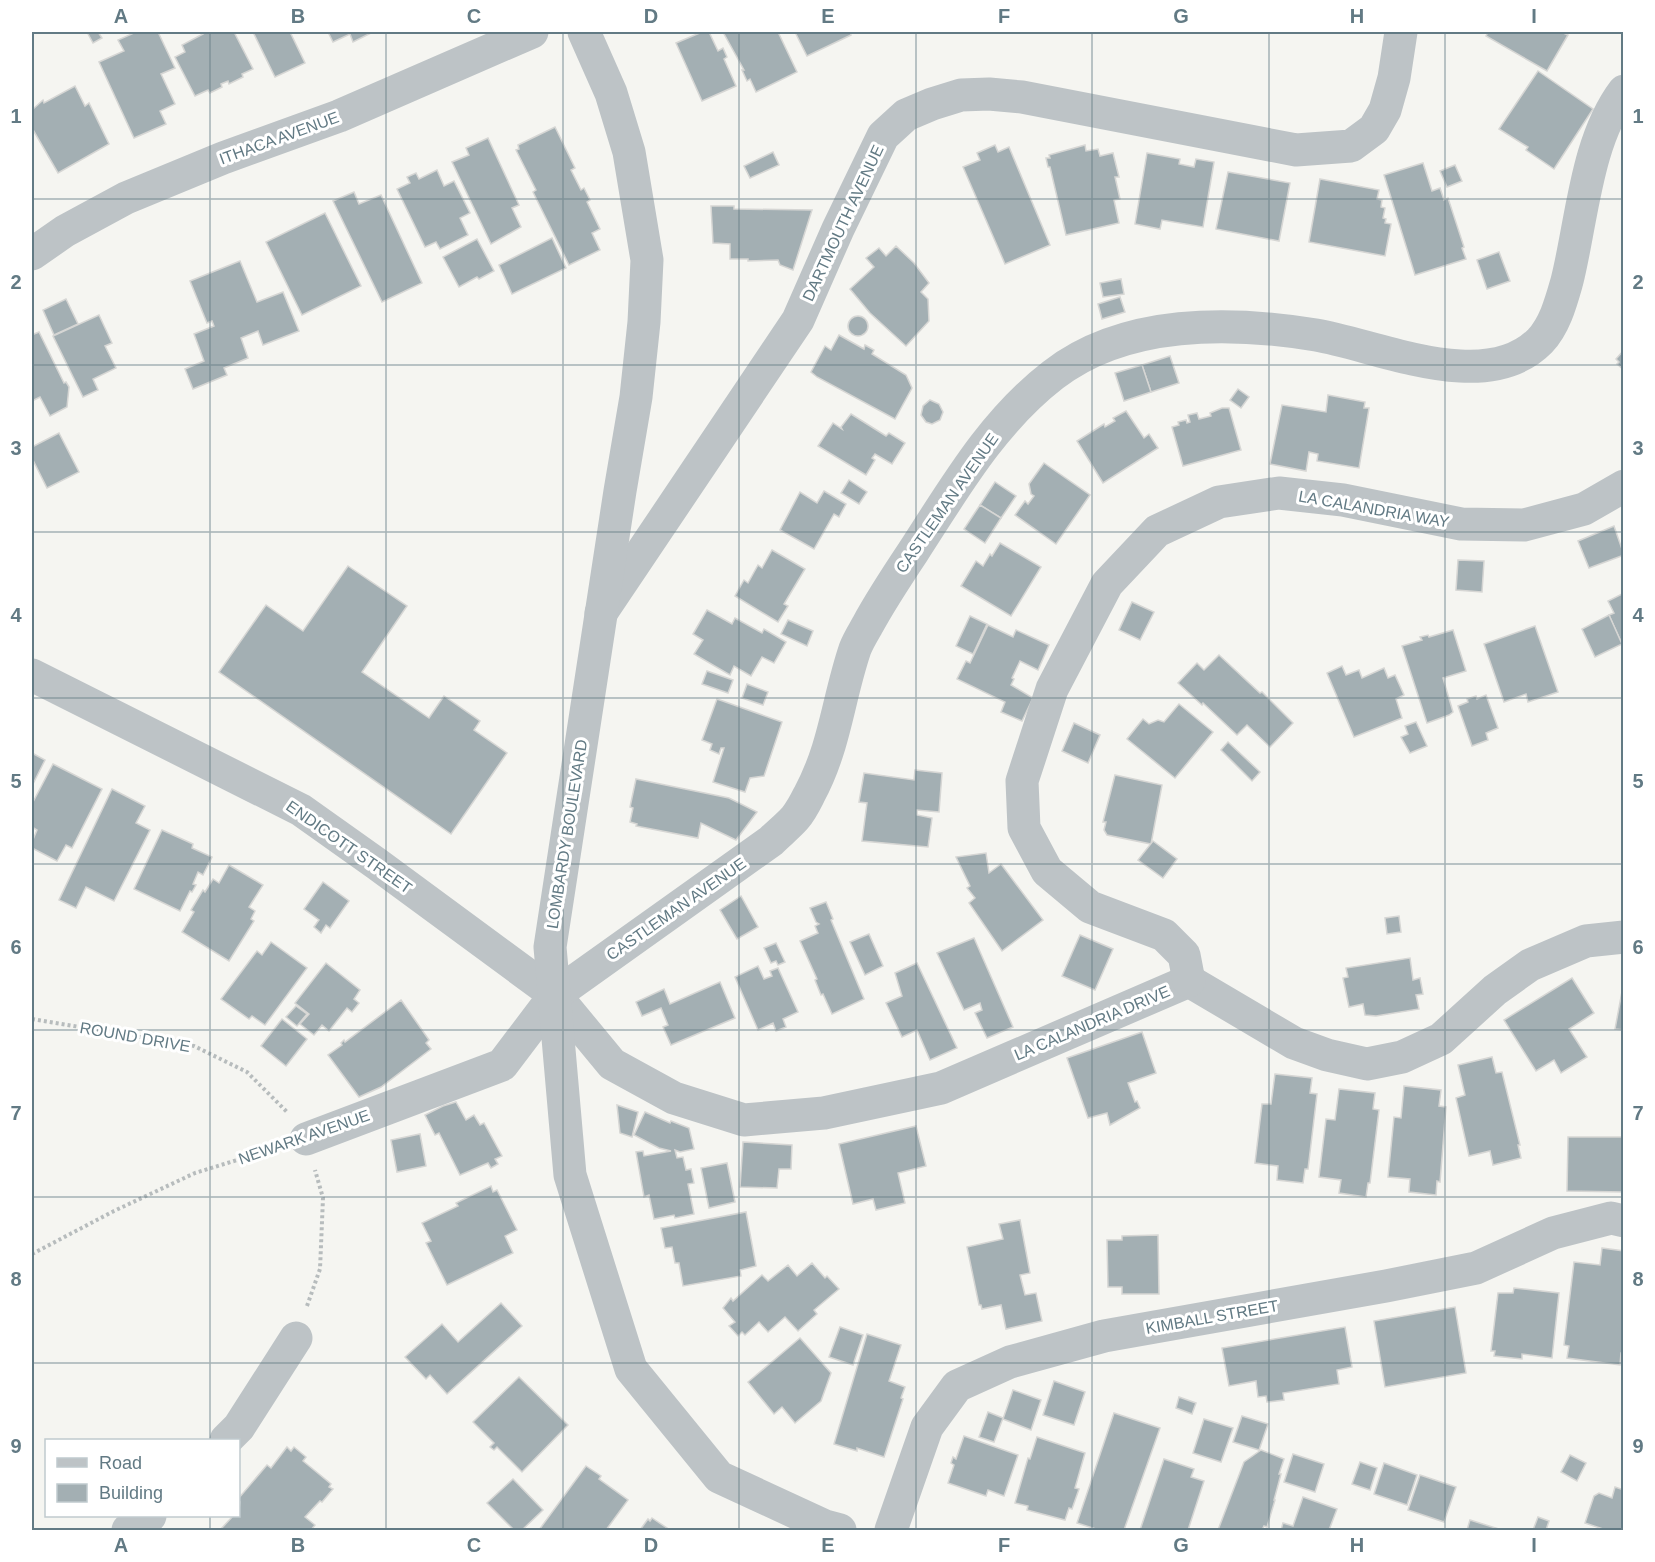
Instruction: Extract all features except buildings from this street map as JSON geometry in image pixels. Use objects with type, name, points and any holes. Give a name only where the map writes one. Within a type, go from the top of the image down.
[{"type":"street","name":"ITHACA AVENUE","points":[[32,254],[65,231],[126,198],[223,158],[339,116],[532,32]]},
{"type":"street","name":"LOMBARDY BOULEVARD","points":[[584,32],[611,93],[629,153],[646,260],[644,322],[636,397],[550,947],[570,1175],[631,1369],[719,1478],[825,1526],[840,1530]]},
{"type":"street","name":"DARTMOUTH AVENUE","points":[[601,612],[798,320],[838,229],[883,136],[906,115],[961,95],[989,94],[1022,97],[1296,150],[1351,146],[1374,129],[1385,110],[1395,78],[1401,32]]},
{"type":"street","name":"CASTLEMAN AVENUE","points":[[555,995],[771,841],[797,816],[815,784],[832,741],[856,647],[884,594],[988,440],[1021,404],[1054,374],[1090,352],[1134,337],[1181,329],[1242,327],[1317,335],[1452,367],[1487,366],[1519,357],[1541,340],[1559,310],[1572,261],[1595,149],[1623,91]]},
{"type":"street","name":"LA CALANDRIA WAY","points":[[1189,981],[1184,955],[1164,934],[1090,908],[1047,871],[1024,828],[1022,781],[1052,689],[1107,584],[1157,531],[1219,502],[1280,493],[1343,500],[1461,524],[1524,525],[1584,509],[1623,486]]},
{"type":"street","name":"ENDICOTT STREET","points":[[32,675],[301,810],[555,995]]},
{"type":"street","name":"LA CALANDRIA DRIVE","points":[[555,995],[612,1064],[674,1098],[744,1120],[824,1113],[941,1088],[1189,981],[1294,1043],[1327,1055],[1367,1064],[1402,1057],[1441,1039],[1495,990],[1530,964],[1586,941],[1623,937]]},
{"type":"street","name":"NEWARK AVENUE","points":[[306,1138],[502,1065],[555,995]]},
{"type":"street","name":"KIMBALL STREET","points":[[891,1530],[927,1428],[933,1419],[957,1386],[1010,1362],[1104,1336],[1476,1268],[1553,1233],[1611,1218],[1623,1221]]},
{"type":"street","points":[[227,1439],[239,1427],[296,1338]]},
{"type":"street","points":[[129,1530],[147,1517]]},
{"type":"path","name":"ROUND DRIVE","points":[[32,1019],[194,1046],[247,1072],[288,1113],[306,1138],[323,1198],[320,1269],[296,1338]]},
{"type":"path","name":"NEWARK AVENUE","points":[[32,1254],[114,1211],[195,1173],[306,1138]]}]
